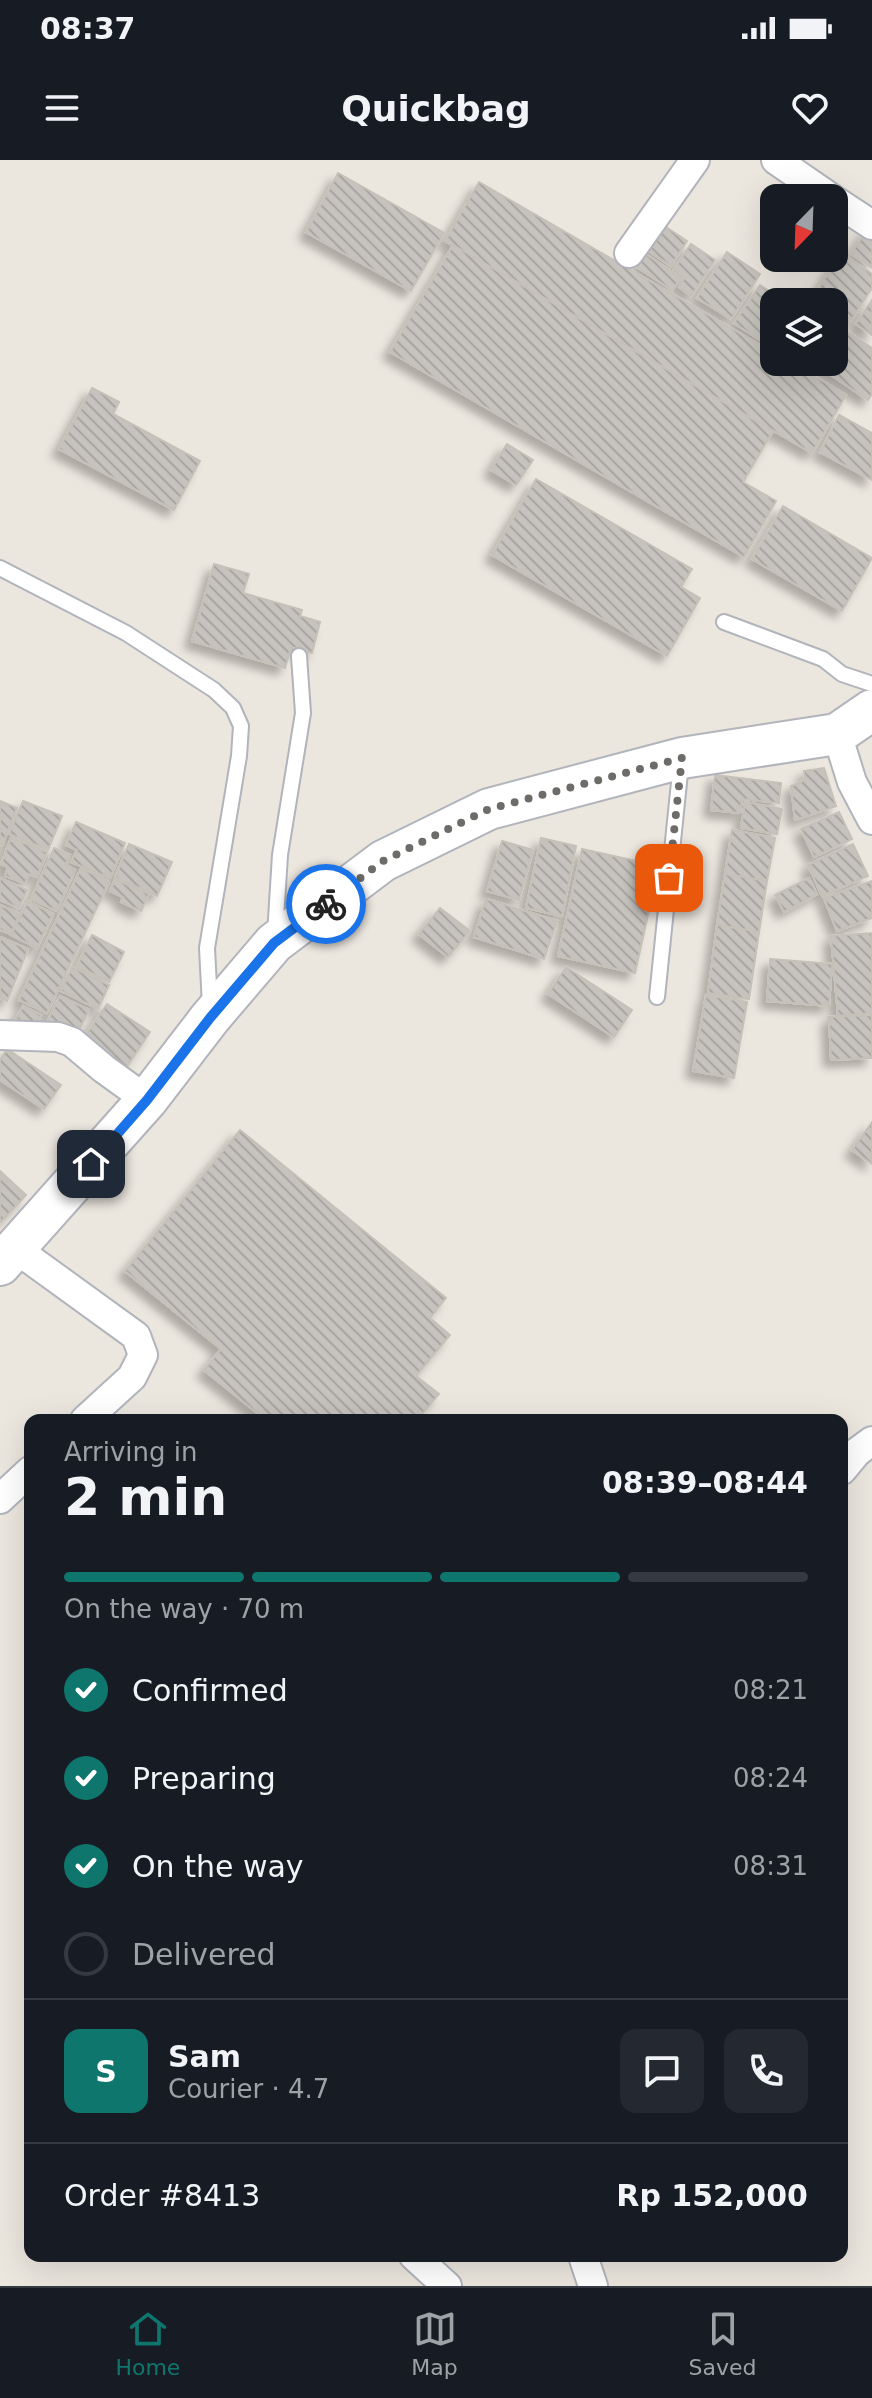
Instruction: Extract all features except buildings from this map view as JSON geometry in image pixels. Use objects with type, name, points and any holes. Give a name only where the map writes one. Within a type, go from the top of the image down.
[{"type":"main road","points":[[8,1257],[147,1100],[210,1018],[274,943],[383,861],[489,809],[682,758],[837,734],[872,710]]},
{"type":"street","points":[[629,253],[695,160]]},
{"type":"street","points":[[792,165],[814,184]]},
{"type":"street","points":[[848,209],[872,225]]},
{"type":"street","points":[[837,734],[852,782],[872,820]]},
{"type":"street","points":[[0,1035],[58,1037],[72,1042],[147,1100]]},
{"type":"street","points":[[8,1257],[136,1336],[143,1355],[132,1377],[92,1414]]},
{"type":"street","points":[[848,1463],[872,1441]]},
{"type":"street","points":[[0,1499],[24,1477]]},
{"type":"street","points":[[421,2262],[447,2286]]},
{"type":"street","points":[[585,2262],[593,2286]]},
{"type":"lane","points":[[3,569],[126,633],[214,690],[233,708],[241,726],[239,756],[207,948],[210,1018]]},
{"type":"lane","points":[[724,622],[823,659],[842,674],[872,684]]},
{"type":"lane","points":[[274,943],[280,855],[303,713],[299,656]]},
{"type":"lane","points":[[657,997],[682,758]]},
{"type":"way so far","points":[[326,904],[383,861],[489,809],[682,758],[669,878]]},
{"type":"route","points":[[91,1164],[274,943],[326,904]]}]
